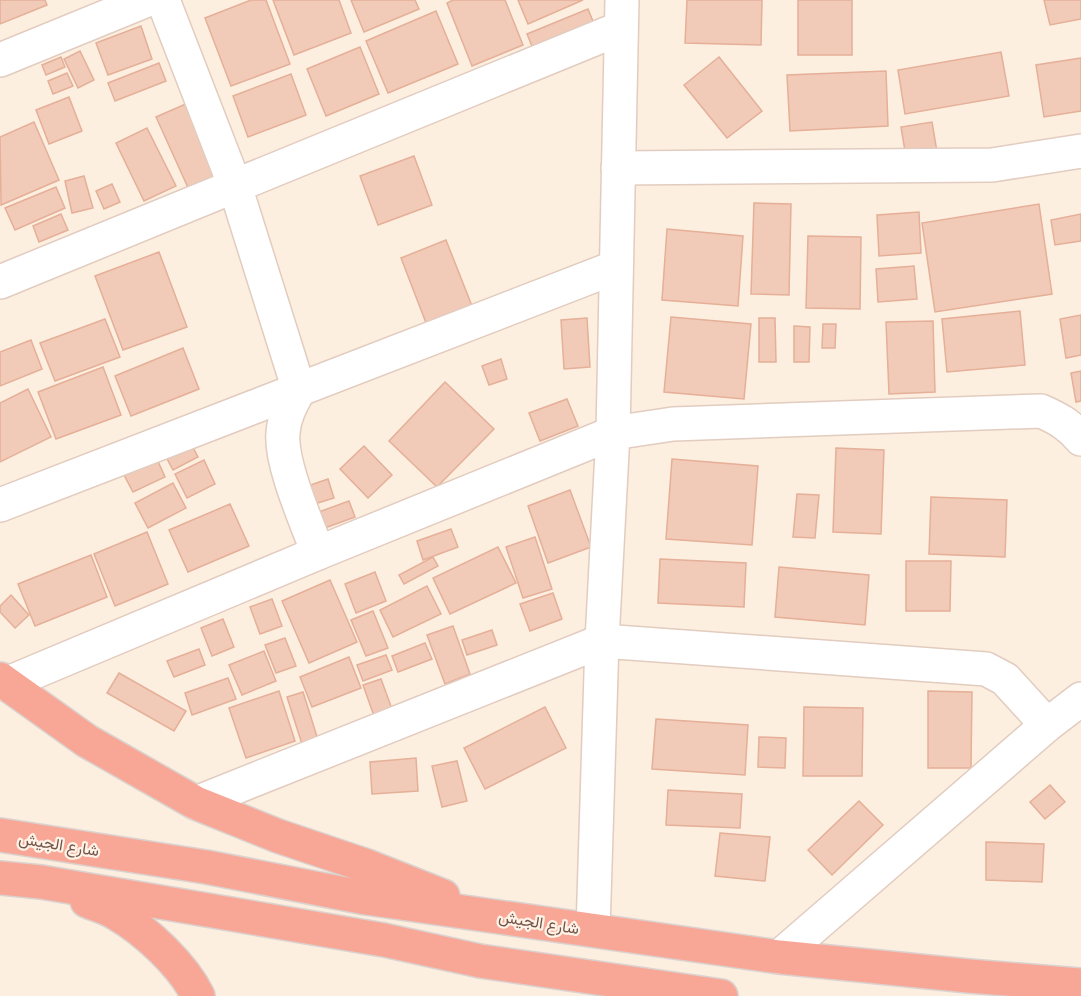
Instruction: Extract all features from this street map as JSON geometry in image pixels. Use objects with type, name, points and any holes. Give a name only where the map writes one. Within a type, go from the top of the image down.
[{"type":"highway","points":[[3,681],[87,741],[195,803],[492,915]]},
{"type":"highway","name":"شارع الجيش","points":[[0,835],[207,867],[366,898],[779,957],[1081,985]]},
{"type":"highway","points":[[0,878],[41,882],[384,940],[480,961],[721,996]]},
{"type":"highway","points":[[41,882],[116,913],[164,950],[198,996]]},
{"type":"highway","points":[[586,996],[641,985]]},
{"type":"street","points":[[0,60],[147,0]]},
{"type":"street","points":[[164,0],[235,186],[299,390],[287,411],[282,434],[284,459],[318,553]]},
{"type":"street","points":[[0,282],[235,186],[622,14],[613,433],[602,641],[593,930]]},
{"type":"street","points":[[618,168],[992,165],[1081,151]]},
{"type":"street","points":[[0,505],[616,267]]},
{"type":"street","points":[[3,681],[613,433],[673,424],[1041,411],[1057,418],[1075,431],[1081,439]]},
{"type":"street","points":[[195,803],[602,641],[986,669],[1005,679],[1047,725]]},
{"type":"street","points":[[779,957],[1047,725],[1081,699]]},
{"type":"building","points":[[0,0],[45,0],[47,5],[0,24]]},
{"type":"building","points":[[251,0],[266,0],[290,64],[231,86],[205,18]]},
{"type":"building","points":[[273,0],[339,0],[351,33],[294,55]]},
{"type":"building","points":[[351,0],[415,0],[419,9],[364,32]]},
{"type":"building","points":[[453,0],[505,0],[523,45],[472,66],[447,3]]},
{"type":"building","points":[[518,0],[583,0],[528,24]]},
{"type":"building","points":[[687,0],[762,0],[761,45],[685,43]]},
{"type":"building","points":[[798,0],[852,0],[852,55],[798,55]]},
{"type":"building","points":[[1044,0],[1081,0],[1081,19],[1050,25]]},
{"type":"building","points":[[588,9],[595,26],[534,51],[527,34]]},
{"type":"building","points":[[436,11],[458,64],[388,93],[366,41]]},
{"type":"building","points":[[141,26],[152,59],[108,75],[96,43]]},
{"type":"building","points":[[360,47],[379,94],[326,116],[307,69]]},
{"type":"building","points":[[80,51],[94,80],[78,88],[64,59]]},
{"type":"building","points":[[1001,52],[1009,96],[905,114],[898,70]]},
{"type":"building","points":[[61,57],[65,67],[46,75],[42,65]]},
{"type":"building","points":[[719,57],[762,111],[727,138],[684,85]]},
{"type":"building","points":[[1081,58],[1081,111],[1044,117],[1036,65]]},
{"type":"building","points":[[159,63],[166,81],[115,101],[108,83]]},
{"type":"building","points":[[886,71],[888,126],[790,131],[787,75]]},
{"type":"building","points":[[67,73],[73,86],[53,94],[48,81]]},
{"type":"building","points":[[291,74],[306,115],[248,137],[233,96]]},
{"type":"building","points":[[69,97],[82,131],[49,144],[36,110]]},
{"type":"building","points":[[188,103],[221,178],[190,192],[156,117]]},
{"type":"building","points":[[34,122],[59,180],[1,205],[0,137]]},
{"type":"building","points":[[932,122],[937,152],[906,157],[901,127]]},
{"type":"building","points":[[147,128],[176,186],[144,201],[116,143]]},
{"type":"building","points":[[414,156],[432,205],[378,225],[360,176]]},
{"type":"building","points":[[84,176],[93,208],[72,213],[65,181]]},
{"type":"building","points":[[112,184],[120,202],[104,209],[96,191]]},
{"type":"building","points":[[56,187],[65,208],[15,230],[5,208]]},
{"type":"building","points":[[754,203],[791,204],[789,295],[751,294]]},
{"type":"building","points":[[1039,204],[1052,294],[935,312],[922,223]]},
{"type":"building","points":[[919,212],[921,253],[879,256],[877,215]]},
{"type":"building","points":[[61,214],[68,230],[39,242],[33,226]]},
{"type":"building","points":[[1081,214],[1081,241],[1055,245],[1051,220]]},
{"type":"building","points":[[667,229],[743,236],[738,306],[662,300]]},
{"type":"building","points":[[808,236],[861,237],[860,309],[806,308]]},
{"type":"building","points":[[446,240],[474,311],[428,328],[401,258]]},
{"type":"building","points":[[159,252],[187,327],[123,350],[95,276]]},
{"type":"building","points":[[914,266],[917,299],[878,302],[876,269]]},
{"type":"building","points":[[1020,311],[1025,365],[947,372],[942,319]]},
{"type":"building","points":[[1081,315],[1081,355],[1066,358],[1060,319]]},
{"type":"building","points":[[671,317],[751,324],[744,399],[664,392]]},
{"type":"building","points":[[587,318],[590,367],[564,369],[561,320]]},
{"type":"building","points":[[759,318],[775,318],[776,362],[759,362]]},
{"type":"building","points":[[105,319],[120,357],[55,381],[40,343]]},
{"type":"building","points":[[933,321],[935,392],[889,394],[886,322]]},
{"type":"building","points":[[823,324],[836,324],[835,348],[822,348]]},
{"type":"building","points":[[794,326],[810,327],[809,362],[794,362]]},
{"type":"building","points":[[31,340],[42,369],[0,386],[0,352]]},
{"type":"building","points":[[183,348],[199,389],[131,416],[115,376]]},
{"type":"building","points":[[501,359],[507,379],[489,385],[482,366]]},
{"type":"building","points":[[103,367],[121,415],[56,439],[38,392]]},
{"type":"building","points":[[1081,371],[1081,401],[1076,402],[1071,373]]},
{"type":"building","points":[[445,382],[494,429],[437,487],[389,441]]},
{"type":"building","points":[[28,389],[51,437],[0,462],[0,403]]},
{"type":"building","points":[[567,399],[578,426],[540,441],[529,413]]},
{"type":"building","points":[[190,442],[198,457],[173,470],[165,455]]},
{"type":"building","points":[[364,446],[392,475],[368,498],[340,469]]},
{"type":"building","points":[[836,448],[884,450],[881,534],[833,532]]},
{"type":"building","points":[[156,457],[165,477],[133,492],[123,473]]},
{"type":"building","points":[[672,459],[758,466],[752,545],[666,539]]},
{"type":"building","points":[[204,460],[215,484],[187,498],[175,474]]},
{"type":"building","points":[[328,479],[334,498],[308,506],[302,488]]},
{"type":"building","points":[[173,483],[186,508],[148,528],[135,503]]},
{"type":"building","points":[[570,490],[591,547],[548,563],[528,506]]},
{"type":"building","points":[[797,494],[819,495],[815,538],[793,537]]},
{"type":"building","points":[[931,497],[1007,500],[1005,557],[929,554]]},
{"type":"building","points":[[349,501],[355,517],[322,529],[316,513]]},
{"type":"building","points":[[230,504],[249,546],[188,572],[169,530]]},
{"type":"building","points":[[451,529],[458,547],[423,560],[417,541]]},
{"type":"building","points":[[147,532],[168,584],[115,606],[94,554]]},
{"type":"building","points":[[535,537],[552,589],[523,598],[506,547]]},
{"type":"building","points":[[498,547],[516,583],[450,614],[433,578]]},
{"type":"building","points":[[91,555],[107,597],[35,626],[18,584]]},
{"type":"building","points":[[433,557],[438,566],[404,584],[399,575]]},
{"type":"building","points":[[660,559],[746,563],[744,607],[658,603]]},
{"type":"building","points":[[906,561],[951,561],[950,611],[906,611]]},
{"type":"building","points":[[779,567],[869,575],[865,625],[775,617]]},
{"type":"building","points":[[375,572],[386,601],[356,613],[345,584]]},
{"type":"building","points":[[330,580],[357,642],[309,663],[282,601]]},
{"type":"building","points":[[427,586],[441,614],[393,637],[380,610]]},
{"type":"building","points":[[553,593],[562,619],[530,631],[520,604]]},
{"type":"building","points":[[11,595],[29,615],[15,628],[0,612],[0,606]]},
{"type":"building","points":[[272,599],[282,626],[260,634],[250,607]]},
{"type":"building","points":[[373,611],[388,648],[366,656],[351,620]]},
{"type":"building","points":[[223,619],[234,647],[212,656],[201,628]]},
{"type":"building","points":[[453,626],[470,674],[445,684],[427,635]]},
{"type":"building","points":[[492,630],[497,645],[467,655],[462,640]]},
{"type":"building","points":[[285,638],[296,666],[276,673],[265,645]]},
{"type":"building","points":[[425,643],[432,659],[398,672],[392,656]]},
{"type":"building","points":[[199,649],[205,665],[174,677],[167,661]]},
{"type":"building","points":[[264,651],[276,681],[242,695],[229,665]]},
{"type":"building","points":[[386,655],[392,670],[363,681],[357,665]]},
{"type":"building","points":[[349,657],[361,688],[312,707],[300,677]]},
{"type":"building","points":[[119,673],[186,711],[174,731],[107,693]]},
{"type":"building","points":[[228,678],[236,699],[192,715],[185,693]]},
{"type":"building","points":[[381,679],[392,709],[374,716],[363,685]]},
{"type":"building","points":[[279,691],[295,741],[246,758],[229,708]]},
{"type":"building","points":[[928,691],[972,692],[971,768],[928,768]]},
{"type":"building","points":[[303,692],[319,743],[303,747],[287,697]]},
{"type":"building","points":[[545,707],[566,748],[485,789],[464,748]]},
{"type":"building","points":[[804,707],[863,708],[862,776],[803,776]]},
{"type":"building","points":[[656,719],[748,725],[745,775],[652,769]]},
{"type":"building","points":[[759,737],[786,738],[785,768],[758,767]]},
{"type":"building","points":[[416,758],[418,791],[372,794],[370,762]]},
{"type":"building","points":[[457,761],[467,801],[442,807],[432,766]]},
{"type":"building","points":[[1050,785],[1065,802],[1045,819],[1030,802]]},
{"type":"building","points":[[668,790],[742,794],[740,828],[666,825]]},
{"type":"building","points":[[859,801],[883,825],[832,875],[808,850]]},
{"type":"building","points":[[720,833],[770,837],[765,881],[715,876]]},
{"type":"building","points":[[986,842],[1044,844],[1042,882],[986,880]]}]
